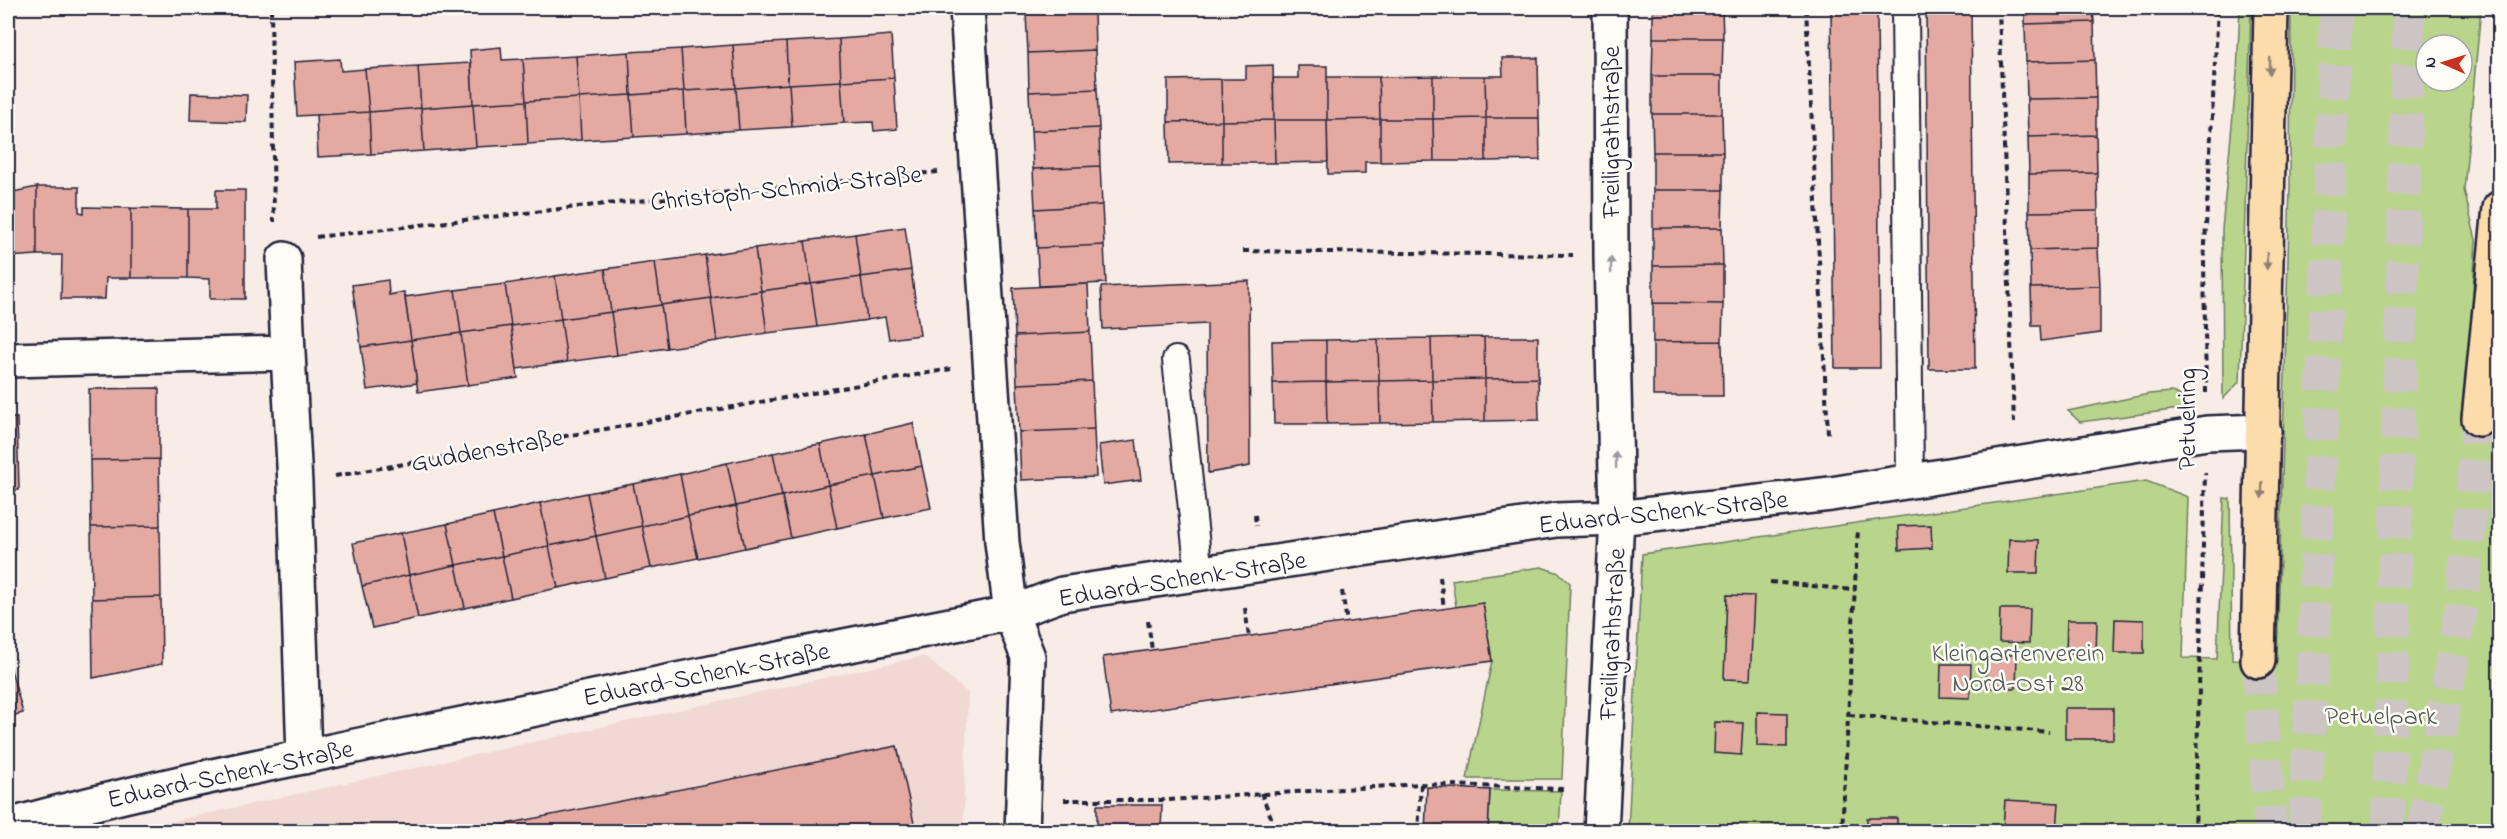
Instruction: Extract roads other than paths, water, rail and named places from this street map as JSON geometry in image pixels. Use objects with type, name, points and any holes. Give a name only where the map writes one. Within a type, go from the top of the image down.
[{"type":"highway","points":[[2258,661],[2271,8]]},
{"type":"highway","points":[[2480,419],[2499,208]]},
{"type":"street","points":[[967,8],[1002,542],[1011,613],[1028,657],[1022,831]]},
{"type":"street","name":"Freiligrathstraße","points":[[1600,831],[1617,518],[1611,256],[1610,8]]},
{"type":"street","points":[[284,259],[295,484],[304,757]]},
{"type":"street","points":[[8,360],[288,353]]},
{"type":"street","name":"Eduard-Schenk-Straße","points":[[8,826],[75,819],[304,757],[680,678],[1011,613],[1062,594],[1556,519],[1617,518],[1860,489],[2207,433],[2264,432]]},
{"type":"lane","points":[[1905,8],[1910,481]]},
{"type":"lane","points":[[1176,360],[1199,574]]},
{"type":"tunnel","points":[[2304,832],[2313,659],[2336,8]]},
{"type":"tunnel","points":[[2388,832],[2409,8]]},
{"type":"tunnel","points":[[2423,832],[2462,602],[2479,419]]},
{"type":"tunnel","points":[[2258,661],[2271,832]]},
{"type":"park label","name":"Kleingartenverein Nord-Ost 28","points":[[2018,667]]},
{"type":"park label","name":"Petuelpark","points":[[2381,715]]}]
